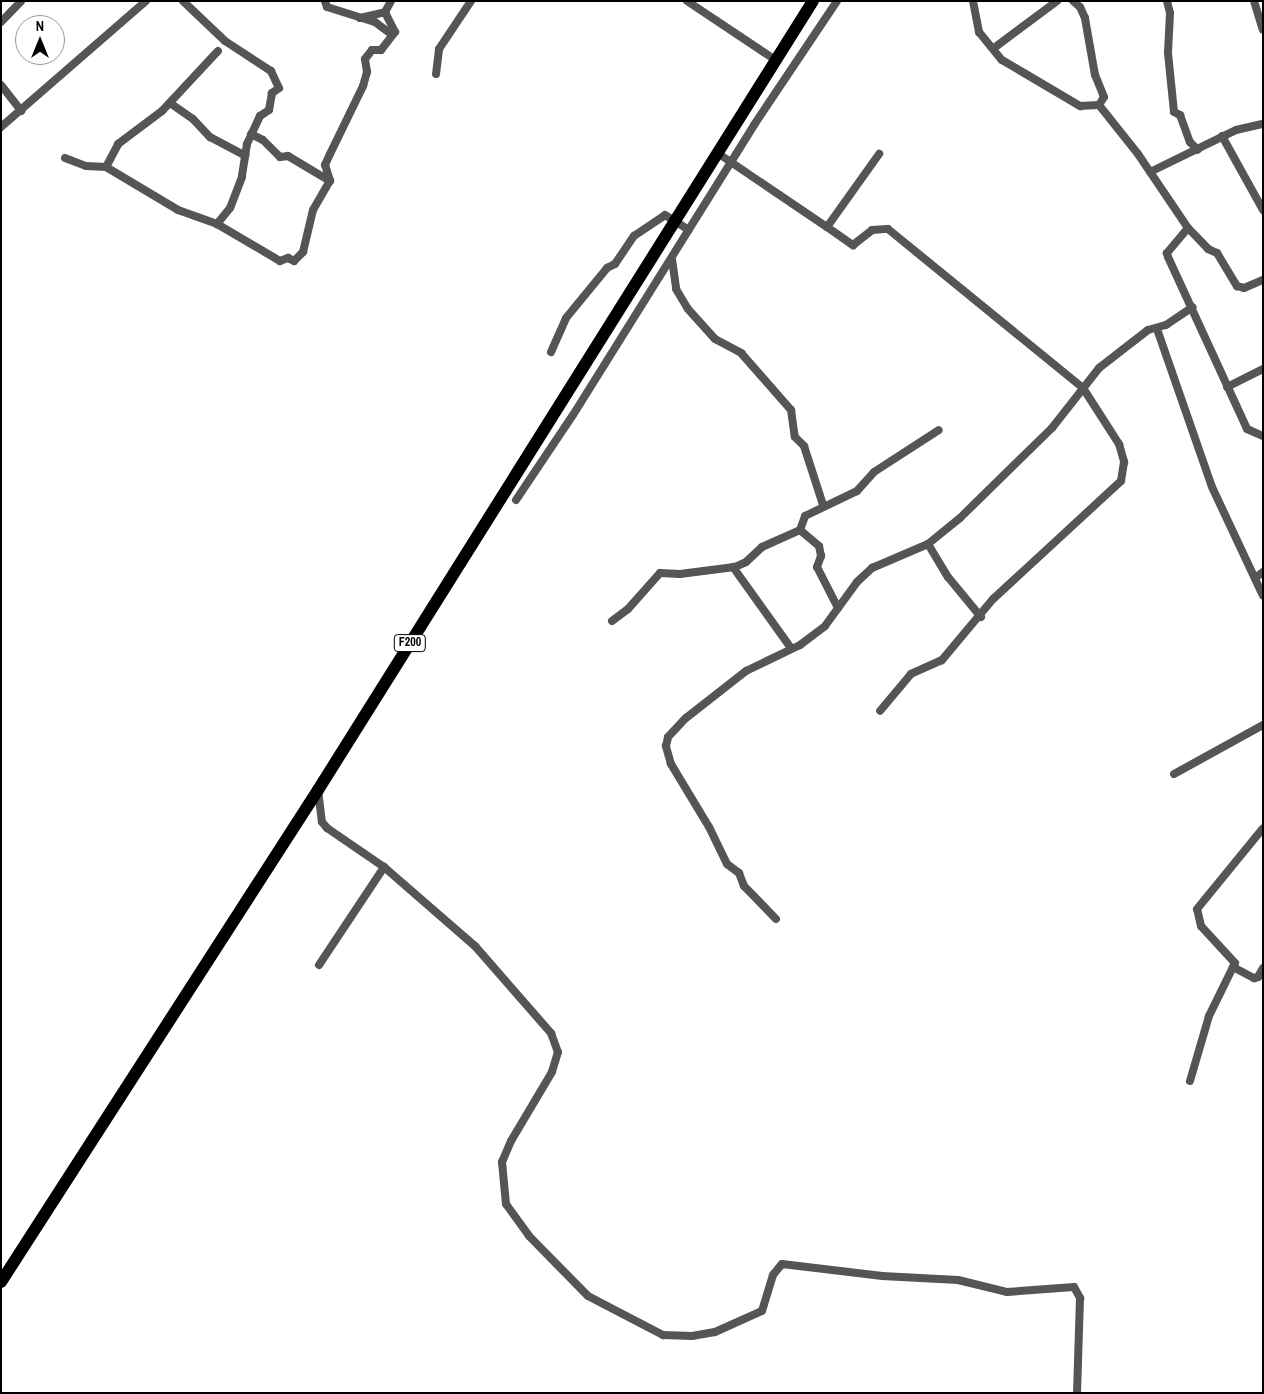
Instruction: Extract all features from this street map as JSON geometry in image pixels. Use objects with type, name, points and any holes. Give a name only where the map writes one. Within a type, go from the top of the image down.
[{"type":"main road","name":"F200","points":[[1,1282],[318,790],[673,220],[719,154],[774,59],[813,1]]},
{"type":"street","points":[[1,22],[21,1]]},
{"type":"street","points":[[1,127],[146,1]]},
{"type":"street","points":[[183,1],[225,41],[276,77],[279,88],[272,93],[269,110],[260,116],[252,134],[245,156],[242,177],[230,208],[217,224]]},
{"type":"street","points":[[325,1],[327,7],[375,22],[392,35]]},
{"type":"street","points":[[360,18],[385,12],[391,1]]},
{"type":"street","points":[[436,74],[439,49],[471,1]]},
{"type":"street","points":[[687,1],[774,59]]},
{"type":"street","points":[[516,500],[672,259],[730,164],[837,1]]},
{"type":"street","points":[[973,1],[979,32],[1002,60],[1015,69],[1059,90],[1080,106],[1099,105]]},
{"type":"street","points":[[994,48],[1057,1]]},
{"type":"street","points":[[1073,1],[1080,7],[1085,18],[1095,75],[1104,97],[1099,105]]},
{"type":"street","points":[[1167,1],[1170,13],[1168,53],[1174,112],[1180,115],[1190,142],[1198,150]]},
{"type":"street","points":[[1254,1],[1263,30]]},
{"type":"street","points":[[66,158],[86,166],[106,167],[178,210],[217,224],[280,261],[288,258],[294,261],[304,252],[313,210],[330,181],[325,165],[363,86],[367,72],[365,59],[372,50],[381,50],[395,32],[385,12]]},
{"type":"street","points":[[106,167],[118,144],[170,103],[218,52]]},
{"type":"street","points":[[1,85],[21,111]]},
{"type":"street","points":[[170,103],[210,137],[245,156]]},
{"type":"street","points":[[1099,105],[1150,172],[1188,228],[1208,249],[1217,253],[1240,288],[1263,280]]},
{"type":"street","points":[[1150,172],[1198,150],[1222,136],[1263,124]]},
{"type":"street","points":[[252,134],[263,140],[280,157],[288,156],[330,181]]},
{"type":"street","points":[[1222,136],[1263,210]]},
{"type":"street","points":[[719,154],[730,164],[853,245],[872,230],[888,228],[1084,388],[1119,444],[1124,470],[1121,481],[1014,579],[942,660],[911,674],[880,711]]},
{"type":"street","points":[[827,227],[879,154]]},
{"type":"street","points":[[551,352],[566,318],[607,268],[615,264],[634,236],[665,215],[689,230]]},
{"type":"street","points":[[1188,228],[1167,254],[1193,308],[1226,387],[1247,429],[1263,436]]},
{"type":"street","points":[[672,259],[676,289],[688,309],[716,338],[741,353],[791,410],[795,437],[808,456],[812,476],[823,505]]},
{"type":"street","points":[[776,919],[744,886],[739,873],[727,864],[709,826],[671,764],[666,746],[668,737],[686,718],[731,682],[825,626],[857,582],[872,568],[928,544],[1008,474],[1084,388],[1089,378],[1130,342],[1148,330],[1157,329],[1193,308]]},
{"type":"street","points":[[1157,329],[1212,488],[1263,596]]},
{"type":"street","points":[[1226,387],[1263,369]]},
{"type":"street","points":[[612,621],[628,609],[660,573],[680,574],[733,567],[746,562],[762,547],[800,530],[805,516],[823,505],[857,491],[874,472],[938,430]]},
{"type":"street","points":[[800,530],[820,546],[821,556],[816,566],[838,608]]},
{"type":"street","points":[[928,544],[948,577],[981,617]]},
{"type":"street","points":[[733,567],[791,648]]},
{"type":"street","points":[[1255,578],[1263,572]]},
{"type":"street","points":[[1174,774],[1263,725]]},
{"type":"street","points":[[318,790],[322,822],[327,828],[384,867],[475,946],[539,1018],[556,1043],[558,1052],[552,1072],[511,1141],[502,1162],[506,1204],[529,1236],[588,1296],[663,1335],[692,1336],[715,1332],[762,1311],[773,1275],[782,1264],[882,1276],[958,1280],[1007,1292],[1074,1287],[1080,1298],[1077,1393]]},
{"type":"street","points":[[1190,1081],[1209,1016],[1233,967],[1233,958],[1201,926],[1197,909],[1263,828]]},
{"type":"street","points":[[319,965],[384,867]]},
{"type":"street","points":[[1233,967],[1254,978],[1258,977],[1263,968]]}]
